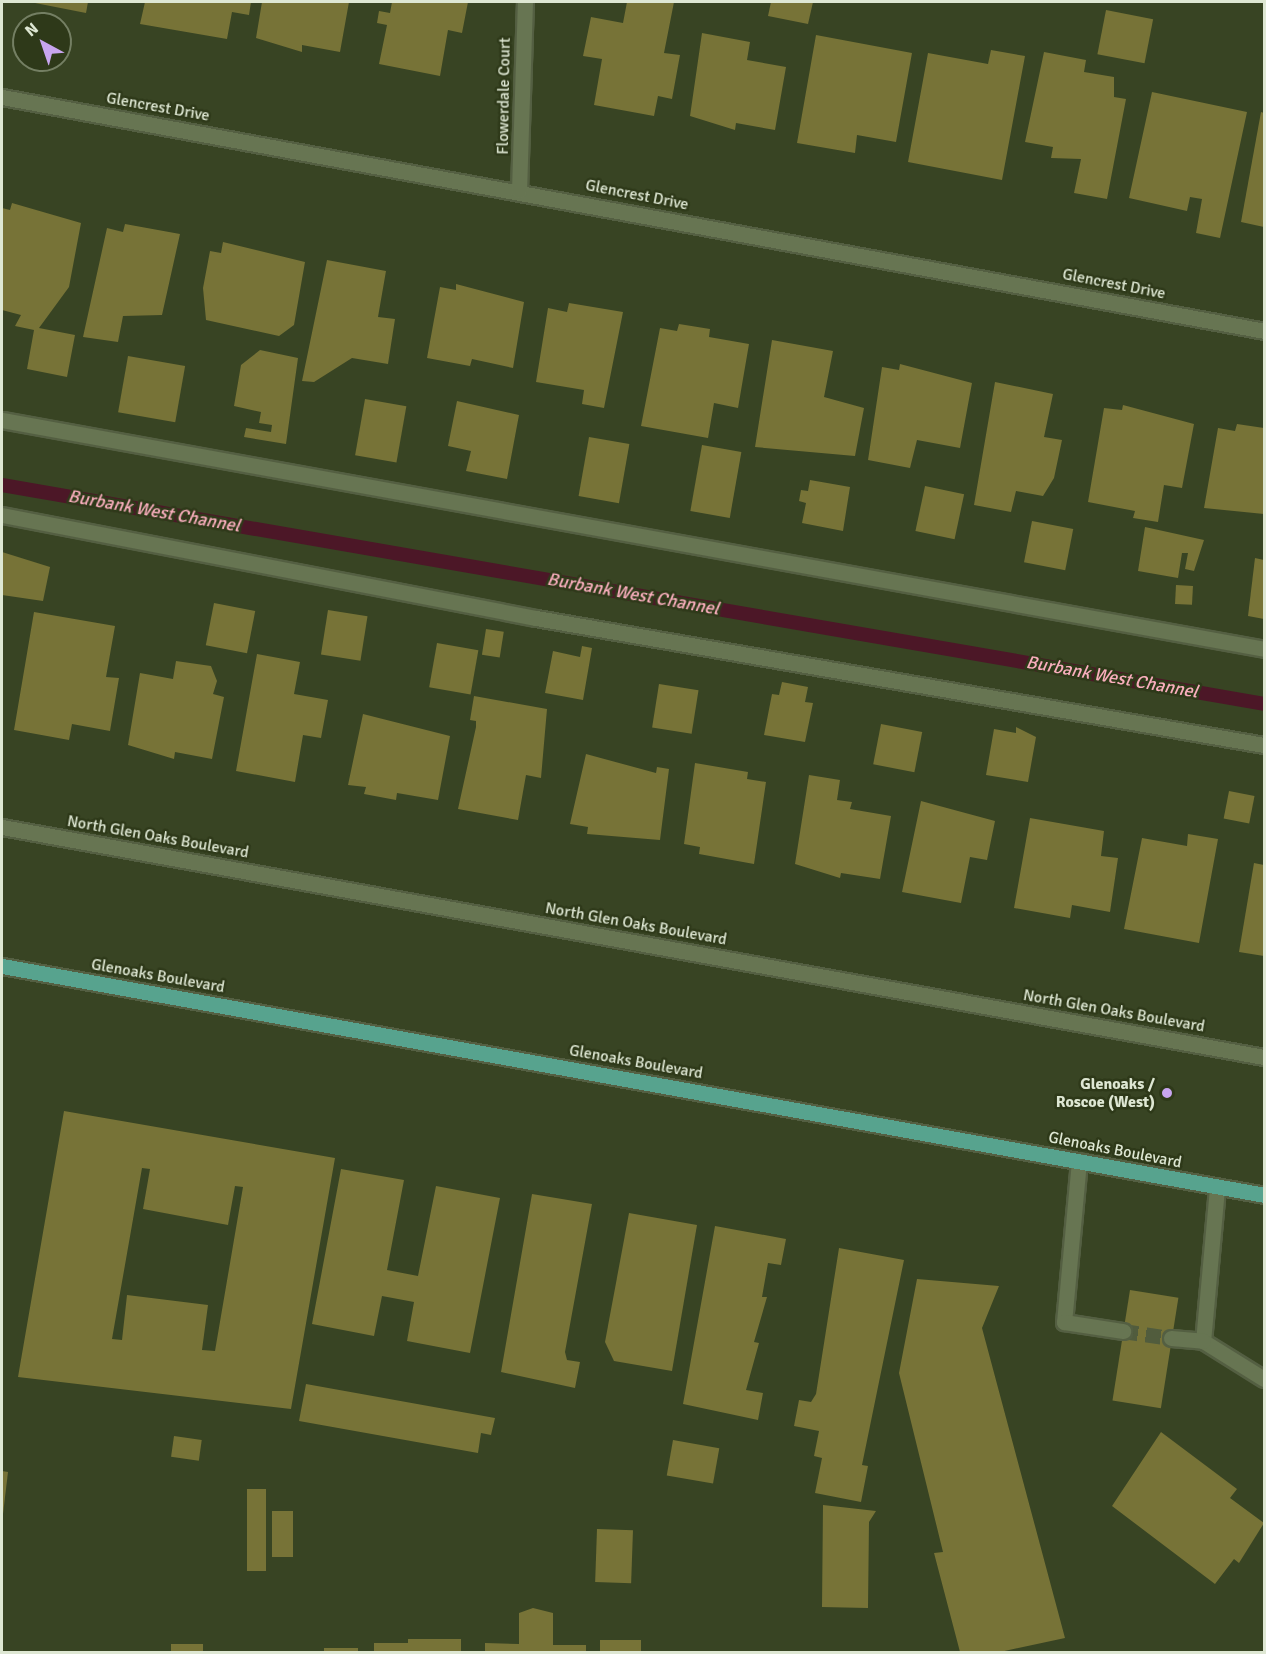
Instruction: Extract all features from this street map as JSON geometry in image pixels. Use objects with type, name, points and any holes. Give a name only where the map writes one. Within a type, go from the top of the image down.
[{"type":"main road","name":"Glenoaks Boulevard","points":[[2,966],[1264,1195]]},
{"type":"street","name":"Flowerdale Court","points":[[519,191],[525,2]]},
{"type":"street","name":"Glencrest Drive","points":[[2,97],[519,191],[1264,331]]},
{"type":"street","points":[[2,420],[1264,649]]},
{"type":"street","points":[[2,515],[536,618],[1264,745]]},
{"type":"street","name":"North Glen Oaks Boulevard","points":[[2,827],[1264,1057]]},
{"type":"street","points":[[1079,1161],[1064,1322],[1123,1331]]},
{"type":"street","points":[[1203,1341],[1217,1188]]},
{"type":"street","points":[[1171,1338],[1203,1341],[1264,1379]]},
{"type":"building","points":[[30,2],[88,2],[86,13]]},
{"type":"building","points":[[145,2],[251,2],[249,15],[232,12],[227,39],[140,24]]},
{"type":"building","points":[[262,2],[349,2],[340,52],[302,45],[302,52],[256,38]]},
{"type":"building","points":[[392,2],[468,2],[462,33],[448,30],[440,76],[379,64],[387,25],[377,23],[379,11],[390,13]]},
{"type":"building","points":[[627,2],[674,2],[664,53],[680,55],[672,99],[658,96],[654,116],[594,105],[602,59],[583,56],[591,17],[623,23]]},
{"type":"building","points":[[771,2],[813,2],[808,24],[768,16]]},
{"type":"building","points":[[1106,10],[1153,19],[1145,63],[1097,54]]},
{"type":"building","points":[[702,33],[750,42],[747,60],[786,67],[775,130],[736,123],[735,130],[690,116]]},
{"type":"building","points":[[816,35],[912,53],[896,142],[857,135],[855,153],[797,143]]},
{"type":"building","points":[[991,50],[1025,56],[1002,180],[908,162],[928,53],[988,64]]},
{"type":"building","points":[[1044,52],[1086,60],[1084,72],[1114,77],[1114,97],[1126,99],[1107,199],[1074,193],[1081,159],[1051,158],[1053,147],[1025,142]]},
{"type":"building","points":[[1152,92],[1247,112],[1220,238],[1196,233],[1202,199],[1190,197],[1187,211],[1129,198]]},
{"type":"building","points":[[1261,112],[1264,113],[1264,227],[1241,222]]},
{"type":"building","points":[[12,203],[81,223],[69,287],[39,328],[75,335],[67,377],[27,369],[34,330],[15,326],[21,315],[2,310],[2,208],[10,210]]},
{"type":"building","points":[[125,224],[180,234],[162,315],[123,316],[118,342],[83,337],[107,228],[123,232]]},
{"type":"building","points":[[223,242],[305,262],[294,325],[279,336],[206,320],[203,288],[210,251],[221,253]]},
{"type":"building","points":[[327,260],[386,271],[378,317],[395,319],[388,364],[352,358],[314,382],[302,381]]},
{"type":"building","points":[[456,284],[524,302],[513,368],[472,359],[470,366],[427,358],[440,287],[456,290]]},
{"type":"building","points":[[569,303],[623,312],[604,408],[582,404],[584,390],[536,382],[548,308],[567,312]]},
{"type":"building","points":[[679,324],[710,329],[709,337],[749,344],[738,408],[714,403],[708,438],[641,426],[660,328],[677,331]]},
{"type":"building","points":[[772,340],[833,351],[824,397],[864,408],[855,456],[755,447]]},
{"type":"building","points":[[260,350],[298,358],[286,444],[244,437],[246,428],[271,432],[272,425],[259,423],[261,412],[234,406],[241,365]]},
{"type":"building","points":[[128,356],[185,366],[175,422],[118,412]]},
{"type":"building","points":[[900,364],[972,383],[960,448],[917,440],[910,468],[868,460],[882,367],[899,370]]},
{"type":"building","points":[[995,382],[1053,394],[1044,437],[1062,440],[1054,478],[1043,496],[1016,491],[1011,512],[974,505]]},
{"type":"building","points":[[365,399],[406,406],[396,462],[355,455]]},
{"type":"building","points":[[457,401],[519,415],[507,479],[466,471],[471,451],[448,446]]},
{"type":"building","points":[[1123,405],[1194,424],[1182,488],[1164,485],[1158,522],[1133,518],[1135,511],[1088,502],[1104,408],[1122,410]]},
{"type":"building","points":[[1237,424],[1264,428],[1264,514],[1204,508],[1218,428],[1235,431]]},
{"type":"building","points":[[589,437],[629,444],[619,503],[579,496]]},
{"type":"building","points":[[702,445],[741,452],[730,518],[690,511]]},
{"type":"building","points":[[810,480],[850,487],[843,531],[802,523],[806,503],[799,501],[801,490],[808,491]]},
{"type":"building","points":[[925,486],[964,494],[955,539],[915,531]]},
{"type":"building","points":[[1032,521],[1073,529],[1065,570],[1024,562]]},
{"type":"building","points":[[1145,527],[1204,540],[1194,571],[1185,569],[1188,553],[1182,553],[1178,578],[1138,571]]},
{"type":"building","points":[[2,552],[50,567],[43,601],[2,595]]},
{"type":"building","points":[[1255,558],[1264,560],[1264,619],[1248,616]]},
{"type":"building","points":[[1176,585],[1193,586],[1192,605],[1175,604]]},
{"type":"building","points":[[214,603],[255,611],[247,653],[206,645]]},
{"type":"building","points":[[328,610],[368,616],[360,661],[321,654]]},
{"type":"building","points":[[34,612],[115,626],[106,677],[119,678],[110,731],[72,724],[69,740],[14,730]]},
{"type":"building","points":[[486,629],[504,632],[500,657],[482,655]]},
{"type":"building","points":[[437,643],[478,650],[471,695],[429,687]]},
{"type":"building","points":[[582,646],[592,648],[583,700],[545,693],[553,651],[580,657]]},
{"type":"building","points":[[257,654],[300,662],[294,694],[328,700],[321,738],[303,735],[295,782],[236,771]]},
{"type":"building","points":[[176,661],[211,666],[217,681],[213,694],[224,697],[212,759],[175,752],[174,759],[128,745],[140,673],[173,679]]},
{"type":"building","points":[[782,682],[808,687],[805,702],[813,703],[805,742],[764,735],[772,694],[779,695]]},
{"type":"building","points":[[659,684],[699,690],[692,734],[652,727]]},
{"type":"building","points":[[474,696],[547,709],[541,778],[526,775],[518,820],[458,809],[476,727],[476,721],[470,720]]},
{"type":"building","points":[[363,714],[450,736],[438,800],[397,793],[396,800],[364,794],[366,787],[348,785]]},
{"type":"building","points":[[881,724],[922,732],[914,772],[873,764]]},
{"type":"building","points":[[1016,727],[1036,737],[1028,782],[986,775],[994,729],[1016,733]]},
{"type":"building","points":[[586,754],[656,773],[657,767],[669,769],[660,840],[587,834],[588,827],[570,824]]},
{"type":"building","points":[[695,763],[748,772],[747,779],[766,782],[754,864],[699,854],[700,847],[684,844]]},
{"type":"building","points":[[809,775],[840,780],[837,800],[852,802],[850,809],[891,816],[880,879],[841,873],[840,878],[795,864]]},
{"type":"building","points":[[1229,791],[1255,796],[1249,823],[1224,818]]},
{"type":"building","points":[[921,801],[995,821],[987,860],[970,857],[961,903],[902,892]]},
{"type":"building","points":[[1030,818],[1104,831],[1101,856],[1118,858],[1110,912],[1072,905],[1070,918],[1014,908]]},
{"type":"building","points":[[1188,834],[1218,839],[1199,943],[1124,929],[1142,838],[1187,846]]},
{"type":"building","points":[[1254,863],[1264,865],[1264,956],[1239,952]]},
{"type":"building","points":[[64,1111],[335,1158],[291,1409],[18,1377]],"holes":[[[142,1168],[150,1169],[143,1209],[228,1225],[235,1186],[243,1187],[215,1351],[202,1350],[208,1305],[127,1295],[122,1340],[112,1339]]]},
{"type":"building","points":[[341,1169],[404,1180],[387,1270],[418,1276],[436,1186],[500,1198],[470,1353],[407,1341],[414,1302],[382,1296],[374,1336],[312,1324]]},
{"type":"building","points":[[532,1194],[592,1204],[565,1352],[567,1360],[580,1362],[575,1388],[501,1372]]},
{"type":"building","points":[[629,1213],[697,1225],[672,1371],[614,1361],[605,1342]]},
{"type":"building","points":[[715,1226],[786,1239],[781,1265],[768,1263],[762,1297],[767,1297],[754,1342],[759,1343],[746,1390],[763,1393],[758,1420],[683,1404]]},
{"type":"building","points":[[839,1248],[904,1260],[862,1465],[868,1466],[861,1502],[815,1493],[822,1458],[814,1456],[819,1431],[794,1426],[799,1400],[811,1402],[816,1394]]},
{"type":"building","points":[[917,1279],[999,1286],[982,1328],[1065,1638],[1000,1652],[960,1652],[934,1553],[943,1552],[899,1373]]},
{"type":"building","points":[[1130,1290],[1178,1298],[1161,1408],[1112,1401]]},
{"type":"building","points":[[306,1384],[495,1418],[491,1435],[481,1433],[478,1453],[299,1421]]},
{"type":"building","points":[[1161,1432],[1237,1489],[1230,1498],[1264,1523],[1239,1563],[1234,1559],[1215,1584],[1112,1506]]},
{"type":"building","points":[[174,1436],[202,1440],[199,1461],[171,1457]]},
{"type":"building","points":[[673,1440],[719,1448],[713,1484],[667,1475]]},
{"type":"building","points":[[2,1471],[8,1472],[3,1514],[2,1514]]},
{"type":"building","points":[[247,1489],[266,1489],[266,1571],[247,1571]]},
{"type":"building","points":[[823,1505],[876,1511],[869,1522],[868,1608],[822,1607]]},
{"type":"building","points":[[272,1511],[293,1511],[293,1557],[272,1557]]},
{"type":"building","points":[[597,1529],[633,1530],[631,1583],[595,1582]]},
{"type":"building","points":[[533,1608],[553,1613],[553,1645],[586,1645],[586,1652],[485,1652],[485,1643],[519,1644],[519,1613]]},
{"type":"building","points":[[408,1639],[461,1639],[461,1652],[374,1652],[374,1643],[408,1643]]},
{"type":"building","points":[[600,1640],[641,1640],[641,1652],[600,1652]]},
{"type":"building","points":[[171,1644],[203,1644],[203,1652],[171,1652]]},
{"type":"building","points":[[324,1648],[358,1648],[358,1652],[324,1652]]},
{"type":"waterway","name":"Burbank West Channel","points":[[2,485],[1264,704]]},
{"type":"tunnel","points":[[1123,1331],[1171,1338]]},
{"type":"place","name":"Glenoaks / Roscoe (West)","points":[[1167,1093]]}]
